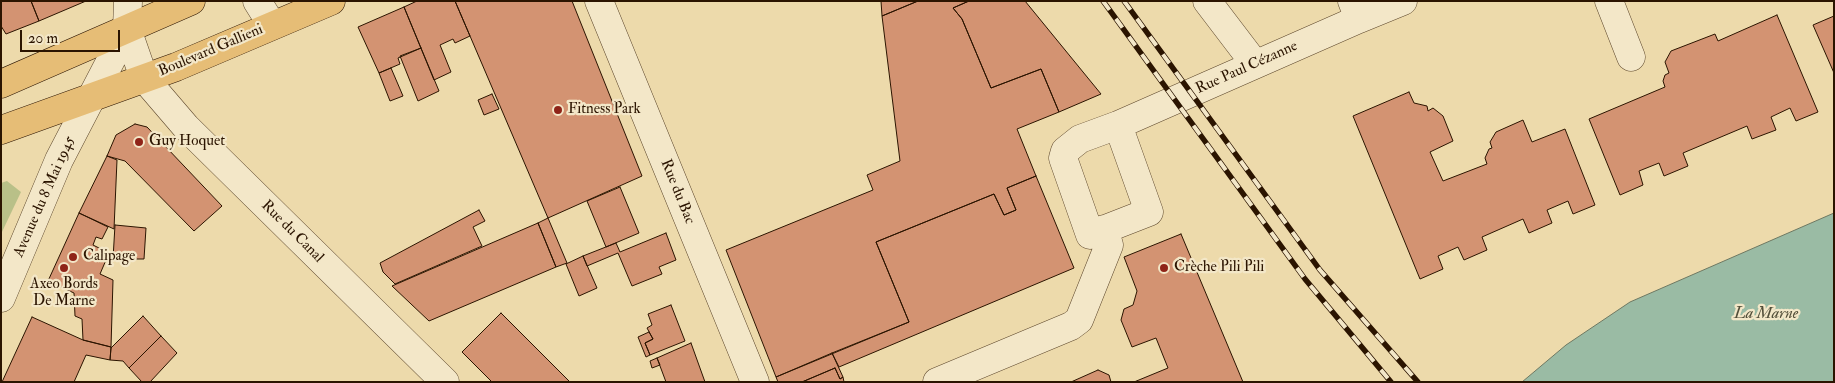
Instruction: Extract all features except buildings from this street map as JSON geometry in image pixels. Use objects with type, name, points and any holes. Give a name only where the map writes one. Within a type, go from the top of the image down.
[{"type":"main road","points":[[1,84],[191,1]]},
{"type":"main road","name":"Boulevard Gallieni","points":[[1,130],[176,67],[330,1]]},
{"type":"street","points":[[128,1],[127,29],[144,78]]},
{"type":"street","points":[[257,1],[272,25]]},
{"type":"street","name":"Rue du Bac","points":[[599,1],[755,382]]},
{"type":"street","points":[[1206,1],[1255,64]]},
{"type":"street","name":"Rue Paul Cézanne","points":[[1104,229],[1090,235],[1063,158],[1065,152],[1080,139],[1118,125],[1255,64],[1356,10],[1403,1]]},
{"type":"street","points":[[1608,1],[1631,57]]},
{"type":"street","points":[[90,97],[127,29]]},
{"type":"street","name":"Rue du Canal","points":[[144,78],[186,127],[445,382]]},
{"type":"street","name":"Avenue du 8 Mai 1945","points":[[1,298],[59,160],[90,97]]},
{"type":"street","points":[[937,382],[1071,326],[1079,320],[1109,245],[1104,229],[1149,212],[1118,125]]},
{"type":"green space","points":[[7,181],[21,192],[1,234],[1,183]]},
{"type":"water","name":"La Marne","points":[[1834,213],[1834,382],[1522,382],[1566,345],[1630,302]]},
{"type":"railway","points":[[1103,1],[1305,279],[1391,382]]},
{"type":"railway","points":[[1124,1],[1320,270],[1418,382]]},
{"type":"place","name":"Fitness Park","points":[[558,110]]},
{"type":"place","name":"Guy Hoquet","points":[[139,142]]},
{"type":"place","name":"Calipage","points":[[73,257]]},
{"type":"place","name":"Axeo Bords De Marne","points":[[64,268]]},
{"type":"place","name":"Crèche Pili Pili","points":[[1164,268]]}]
